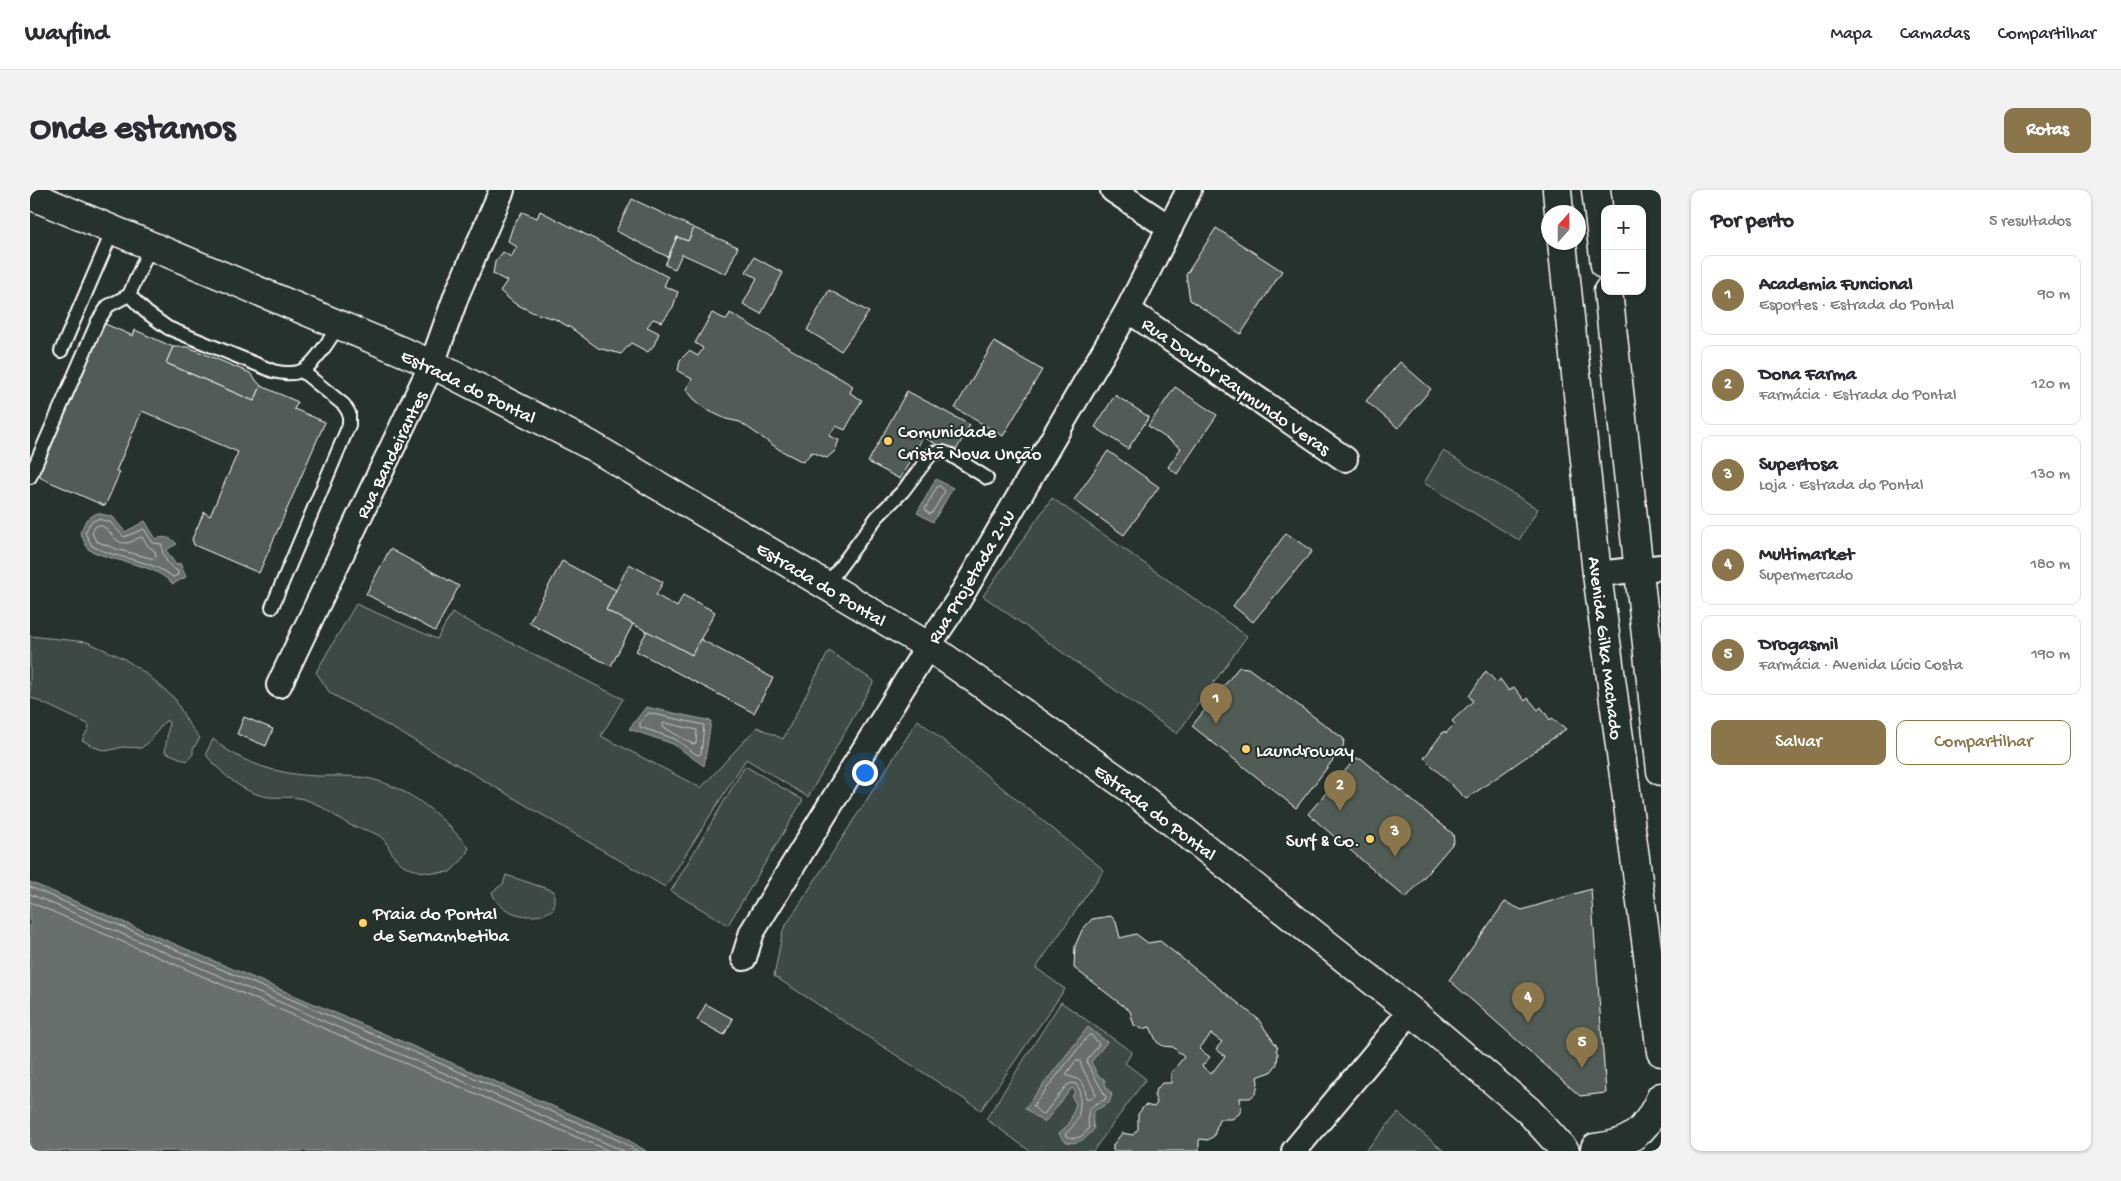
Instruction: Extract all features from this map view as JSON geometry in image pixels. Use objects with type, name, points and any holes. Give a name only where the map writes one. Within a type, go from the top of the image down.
[{"type":"main road","points":[[1557,190],[1558,205]]},
{"type":"main road","points":[[1596,190],[1603,250]]},
{"type":"main road","name":"Estrada do Pontal","points":[[30,195],[432,364],[590,445],[928,646],[1128,788],[1411,1011],[1528,1112]]},
{"type":"main road","name":"Avenida Gilka Machado","points":[[1563,250],[1597,574],[1661,1052]]},
{"type":"main road","name":"Avenida Gilka Machado","points":[[1609,295],[1650,568],[1661,771]]},
{"type":"main road","points":[[1528,1112],[1597,1150],[1614,1146],[1632,1138],[1647,1124],[1661,1097]]},
{"type":"main road","points":[[1528,1112],[1565,1151]]},
{"type":"street","name":"Rua Bandeirantes","points":[[279,685],[432,364],[457,294],[502,190]]},
{"type":"street","points":[[1113,190],[1170,228]]},
{"type":"street","name":"Rua Projetada 2-W","points":[[744,958],[752,932],[928,646],[958,601],[1128,310],[1189,190]]},
{"type":"street","name":"Rua Doutor Raymundo Veras","points":[[1128,310],[1345,460]]},
{"type":"street","points":[[1597,574],[1650,568]]},
{"type":"street","points":[[1294,1151],[1411,1011]]},
{"type":"lane","points":[[61,352],[113,230]]},
{"type":"lane","points":[[30,477],[98,321],[108,306],[129,295],[151,245]]},
{"type":"lane","points":[[129,295],[146,312],[168,328],[273,372],[286,374],[302,371],[312,362],[339,325]]},
{"type":"lane","points":[[272,606],[349,425],[349,414],[344,405],[302,371]]},
{"type":"lane","points":[[826,586],[877,517],[904,491],[932,453],[943,452],[949,454],[987,478]]},
{"type":"shaded area","points":[[1443,451],[1538,509],[1519,540],[1424,483]]},
{"type":"shaded area","points":[[1052,498],[1247,636],[1177,734],[983,596]]},
{"type":"shaded area","points":[[356,604],[437,639],[452,613],[623,699],[601,736],[701,788],[757,727],[783,739],[829,651],[874,681],[808,797],[746,759],[665,887],[461,767],[330,693],[316,672]]},
{"type":"shaded area","points":[[30,636],[87,642],[123,658],[148,675],[175,699],[188,723],[200,738],[193,749],[193,754],[187,761],[165,752],[169,722],[167,721],[165,721],[148,743],[141,748],[123,747],[106,751],[82,740],[89,728],[88,724],[30,697]]},
{"type":"shaded area","points":[[918,720],[1104,870],[1036,968],[1065,989],[981,1110],[774,976],[783,930]]},
{"type":"shaded area","points":[[213,739],[236,755],[276,770],[304,775],[358,777],[386,784],[413,797],[426,806],[469,848],[463,859],[450,872],[435,873],[412,869],[399,862],[381,837],[350,825],[310,801],[291,797],[260,795],[234,782],[207,756],[207,751]]},
{"type":"shaded area","points":[[745,766],[803,800],[728,925],[671,891]]},
{"type":"shaded area","points":[[506,875],[554,891],[554,908],[547,913],[528,916],[519,915],[502,906],[492,892],[503,884]]},
{"type":"shaded area","points":[[1061,1002],[1132,1052],[1125,1063],[1146,1079],[1093,1151],[1030,1151],[986,1119]]},
{"type":"shaded area","points":[[1398,1113],[1444,1151],[1365,1151]]},
{"type":"water","points":[[936,479],[953,488],[933,522],[917,513]]},
{"type":"water","points":[[97,513],[113,517],[125,532],[145,521],[156,539],[165,537],[172,540],[177,544],[166,550],[176,565],[180,563],[186,577],[173,584],[154,571],[109,558],[88,549],[80,533],[86,520]]},
{"type":"water","points":[[646,707],[711,721],[704,766],[673,744],[629,729]]},
{"type":"water","points":[[30,882],[620,1135],[646,1151],[30,1151]]},
{"type":"water","points":[[1088,1027],[1107,1042],[1091,1062],[1098,1076],[1104,1079],[1106,1087],[1112,1094],[1109,1103],[1094,1111],[1094,1129],[1086,1137],[1071,1143],[1066,1142],[1059,1133],[1069,1124],[1076,1104],[1072,1097],[1075,1091],[1072,1088],[1044,1123],[1025,1108]]},
{"type":"building","points":[[632,199],[694,228],[688,241],[677,237],[668,257],[616,231]]},
{"type":"building","points":[[540,211],[668,277],[664,286],[678,292],[673,307],[662,322],[653,319],[647,327],[659,333],[654,345],[648,352],[631,343],[621,354],[598,348],[571,328],[555,319],[534,313],[514,303],[500,291],[507,281],[493,274],[495,262],[503,252],[511,257],[517,247],[508,241],[513,226],[522,212],[537,218]]},
{"type":"building","points":[[694,228],[738,247],[726,274],[682,254],[675,269],[665,265],[677,237],[688,241]]},
{"type":"building","points":[[1216,228],[1282,271],[1241,334],[1190,300],[1186,275]]},
{"type":"building","points":[[754,257],[783,273],[761,314],[743,304],[757,278],[746,272]]},
{"type":"building","points":[[829,290],[869,312],[841,351],[807,330]]},
{"type":"building","points":[[712,313],[727,320],[730,313],[853,386],[850,393],[862,400],[845,430],[836,426],[829,436],[839,440],[835,451],[827,458],[812,452],[803,462],[780,450],[740,422],[726,419],[707,410],[686,389],[692,379],[678,371],[680,360],[689,351],[698,356],[703,348],[695,343]]},
{"type":"building","points":[[103,323],[133,336],[135,330],[173,347],[166,363],[254,401],[261,386],[298,402],[294,409],[325,422],[259,573],[194,545],[192,539],[204,512],[210,516],[238,452],[142,411],[116,471],[120,472],[105,506],[41,478],[39,472]]},
{"type":"building","points":[[994,342],[1042,370],[1003,436],[955,408]]},
{"type":"building","points":[[173,347],[188,347],[250,373],[261,386],[254,401],[166,363]]},
{"type":"building","points":[[1400,362],[1431,389],[1398,428],[1366,401]]},
{"type":"building","points":[[1175,387],[1217,415],[1177,474],[1168,467],[1181,448],[1148,426]]},
{"type":"building","points":[[907,391],[970,425],[954,454],[923,437],[900,479],[868,462]]},
{"type":"building","points":[[1115,395],[1149,417],[1128,449],[1095,427]]},
{"type":"building","points":[[1108,451],[1159,487],[1124,535],[1074,500]]},
{"type":"building","points":[[1286,533],[1312,551],[1253,622],[1233,606]]},
{"type":"building","points":[[390,549],[459,586],[435,631],[366,594]]},
{"type":"building","points":[[562,561],[616,590],[606,610],[633,624],[611,666],[529,623]]},
{"type":"building","points":[[629,564],[663,582],[656,595],[677,607],[683,595],[715,612],[692,655],[606,610]]},
{"type":"building","points":[[647,631],[692,655],[700,639],[773,678],[754,713],[636,651]]},
{"type":"building","points":[[1239,667],[1248,668],[1344,739],[1343,747],[1296,808],[1192,726]]},
{"type":"building","points":[[1486,671],[1497,683],[1500,679],[1509,691],[1514,687],[1525,701],[1528,698],[1538,710],[1541,707],[1550,720],[1552,718],[1566,729],[1466,799],[1424,758],[1444,731],[1446,733],[1455,724],[1452,721],[1473,701],[1469,696]]},
{"type":"building","points":[[244,717],[273,729],[266,746],[237,734]]},
{"type":"building","points":[[1356,758],[1363,760],[1453,834],[1454,842],[1406,898],[1308,814]]},
{"type":"building","points":[[1591,889],[1606,1093],[1580,1096],[1449,980],[1505,902],[1522,910]]},
{"type":"building","points":[[1111,916],[1116,922],[1120,938],[1136,934],[1148,943],[1160,941],[1258,1019],[1278,1048],[1276,1050],[1278,1054],[1277,1064],[1271,1072],[1257,1077],[1256,1093],[1250,1098],[1240,1098],[1241,1110],[1232,1119],[1219,1119],[1214,1136],[1208,1140],[1200,1139],[1199,1151],[1113,1151],[1113,1145],[1122,1133],[1133,1135],[1138,1129],[1138,1114],[1145,1105],[1154,1107],[1157,1103],[1154,1095],[1157,1089],[1162,1083],[1171,1083],[1171,1073],[1184,1057],[1173,1047],[1163,1046],[1157,1042],[1150,1027],[1142,1029],[1134,1025],[1130,1011],[1074,968],[1075,946],[1082,930],[1092,919]],"holes":[[[1211,1034],[1222,1042],[1216,1049],[1225,1056],[1211,1074],[1202,1066],[1210,1057],[1199,1049]]]},
{"type":"building","points":[[706,1004],[733,1019],[724,1035],[697,1020]]},
{"type":"place","name":"Comunidade Cristã Nova Unção","points":[[888,441]]},
{"type":"place","name":"Academia Funcional","points":[[1216,724]]},
{"type":"place","name":"Laundroway","points":[[1246,749]]},
{"type":"place","name":"Dona Farma","points":[[1340,811]]},
{"type":"place","name":"Surf & Co.","points":[[1370,839]]},
{"type":"place","name":"Supertosa","points":[[1395,857]]},
{"type":"place","name":"Praia do Pontal de Sernambetiba","points":[[363,923]]},
{"type":"place","name":"Multimarket","points":[[1528,1023]]},
{"type":"place","name":"Drogasmil","points":[[1582,1068]]}]
